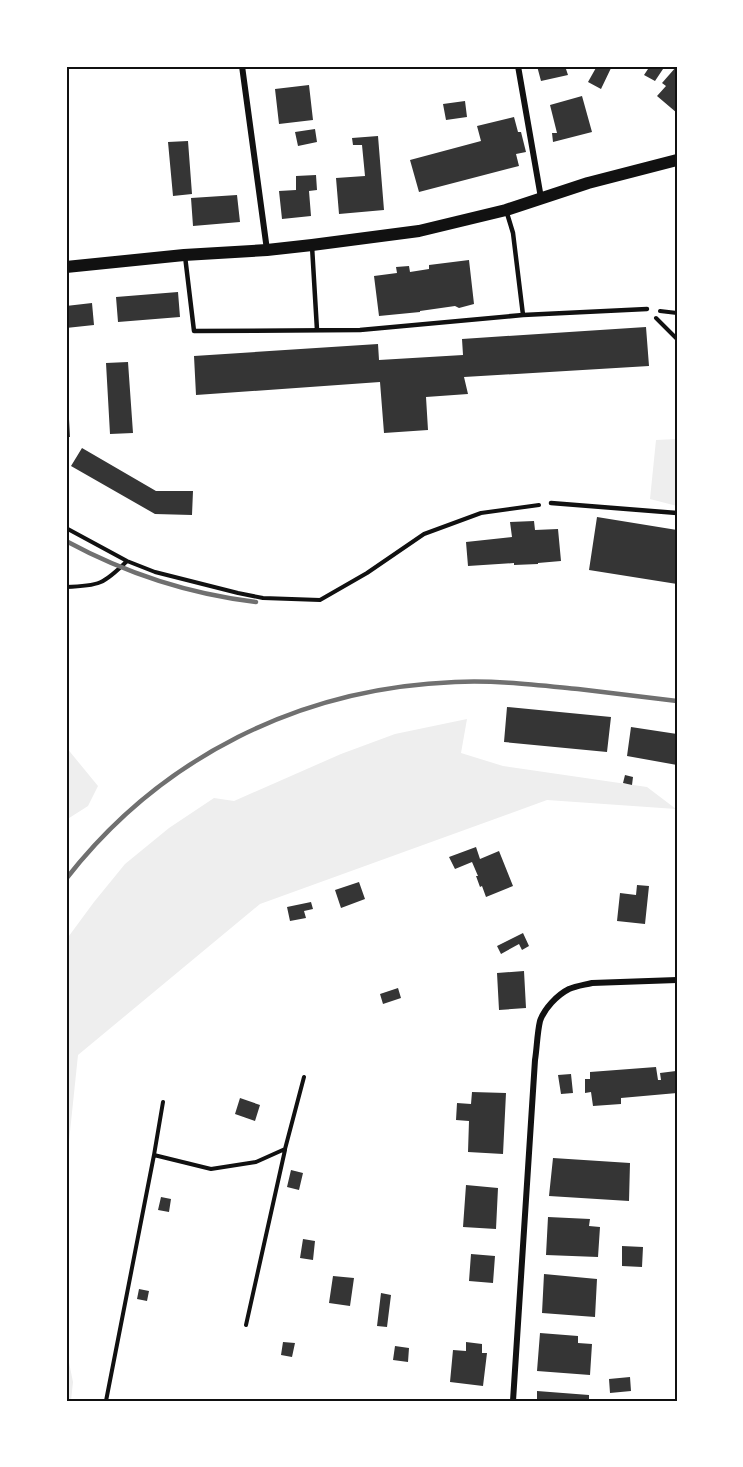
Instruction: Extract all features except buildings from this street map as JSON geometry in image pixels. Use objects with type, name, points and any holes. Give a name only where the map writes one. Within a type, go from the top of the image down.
[{"type":"main road","points":[[66,267],[184,255],[267,250],[419,231],[506,210],[588,183],[677,160]]},
{"type":"street","points":[[242,66],[267,250]]},
{"type":"street","points":[[518,66],[542,199]]},
{"type":"street","points":[[513,1401],[535,1060],[541,1019],[557,998],[567,990],[579,986],[592,983],[677,980]]},
{"type":"lane","points":[[506,210],[513,233],[523,315]]},
{"type":"lane","points":[[312,245],[317,330]]},
{"type":"lane","points":[[184,255],[194,331],[360,330],[523,315],[647,309]]},
{"type":"lane","points":[[551,503],[677,513]]},
{"type":"path","points":[[647,309],[677,339]]},
{"type":"path","points":[[66,528],[127,561],[154,572],[263,598],[320,600],[367,573],[424,534],[481,513],[551,503]]},
{"type":"path","points":[[66,587],[89,586],[103,582],[115,574],[127,561]]},
{"type":"path","points":[[246,1325],[285,1149],[304,1077]]},
{"type":"path","points":[[106,1401],[164,1102]]},
{"type":"path","points":[[154,1155],[211,1169],[256,1162],[285,1149]]},
{"type":"shaded area","points":[[677,439],[677,506],[650,499],[656,440]]},
{"type":"shaded area","points":[[467,719],[461,753],[503,766],[647,787],[676,809],[547,800],[260,904],[78,1055],[66,1170],[66,940],[125,864],[169,828],[214,798],[234,801],[341,754],[395,734]]},
{"type":"shaded area","points":[[66,747],[98,786],[88,806],[66,820]]},
{"type":"shaded area","points":[[66,1348],[73,1382],[71,1401],[66,1401]]},
{"type":"railway","points":[[66,541],[111,563],[158,581],[206,594],[256,602]]},
{"type":"railway","points":[[66,879],[104,836],[145,798],[190,765],[238,737],[289,715],[342,698],[398,687],[486,682],[578,689],[677,701]]}]
